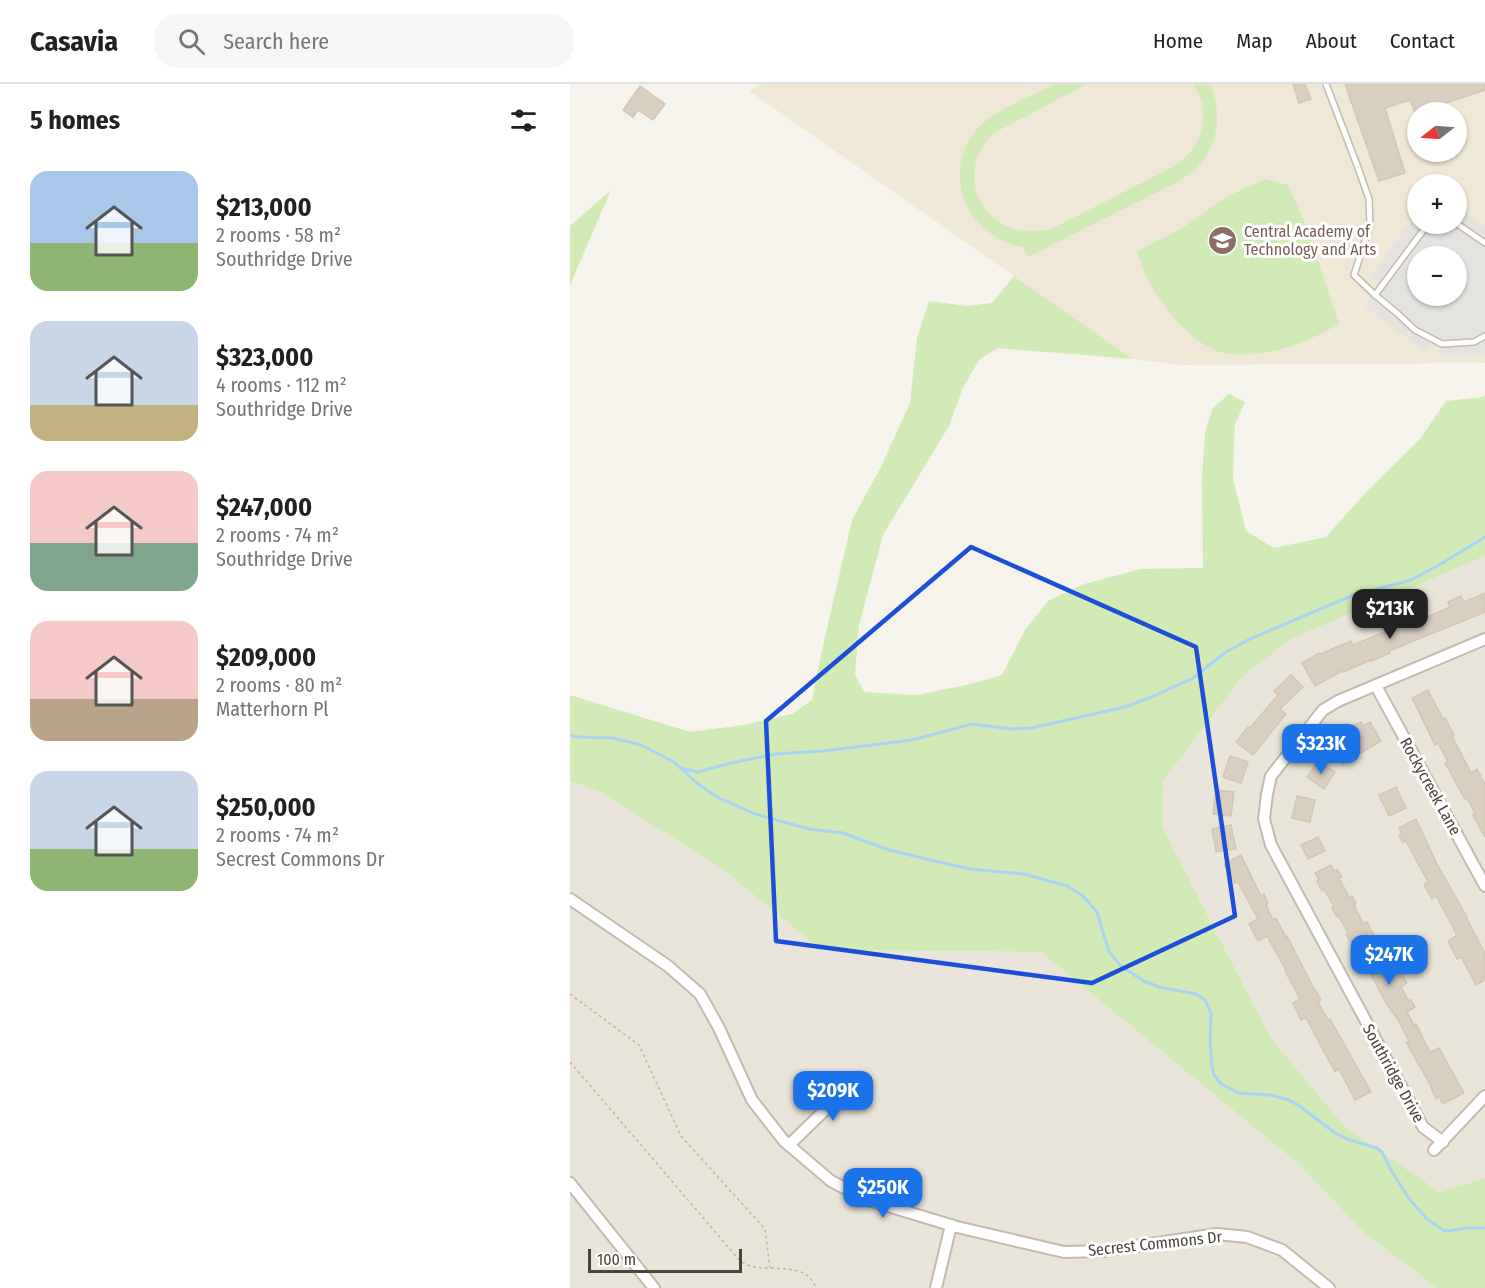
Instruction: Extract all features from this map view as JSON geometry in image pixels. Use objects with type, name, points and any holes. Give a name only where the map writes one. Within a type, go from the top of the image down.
[{"type":"street","name":"Southridge Drive","points":[[1485,639],[1338,701],[1323,710],[1271,776],[1264,819],[1270,845],[1423,1127],[1438,1146],[1485,1096]]},
{"type":"street","name":"Rockycreek Lane","points":[[1376,686],[1485,886]]},
{"type":"street","name":"Secrest Commons Dr","points":[[570,899],[668,966],[700,994],[719,1028],[752,1100],[784,1141],[831,1181],[868,1200],[951,1225],[1064,1252],[1104,1251],[1217,1234],[1247,1237],[1282,1250],[1329,1288]]},
{"type":"street","points":[[789,1144],[858,1078]]},
{"type":"street","points":[[570,1183],[654,1288]]},
{"type":"street","points":[[936,1288],[951,1225]]},
{"type":"lane","points":[[1326,84],[1369,199],[1370,225],[1354,275],[1415,330],[1442,344],[1474,342],[1485,336]]},
{"type":"lane","points":[[1467,231],[1485,243]]},
{"type":"lane","points":[[1375,296],[1421,234]]},
{"type":"path","points":[[570,994],[639,1045],[681,1136],[765,1229],[770,1268]]},
{"type":"path","points":[[570,1062],[741,1262],[751,1266],[795,1270],[808,1275],[816,1288]]},
{"type":"highlighted area","points":[[971,547],[1196,647],[1235,916],[1092,983],[776,941],[766,721]]},
{"type":"shaded area","name":"Central Academy of Technology and Arts","points":[[760,84],[1485,84],[1485,363],[1180,365],[1133,359],[749,91]]},
{"type":"shaded area","points":[[1467,213],[1485,225],[1485,354],[1441,357],[1441,348],[1430,346],[1425,351],[1365,307],[1378,282],[1371,276],[1407,227],[1407,234],[1467,234]]},
{"type":"shaded area","points":[[1485,556],[1485,1178],[1440,1192],[1346,1128],[1270,1037],[1162,826],[1163,781],[1243,676],[1291,639]]},
{"type":"shaded area","points":[[570,781],[603,793],[726,872],[821,950],[1041,952],[1301,1166],[1364,1233],[1437,1288],[570,1288]]},
{"type":"green space","points":[[1055,84],[1087,84],[994,133],[980,151],[975,170],[975,188],[982,204],[994,218],[1011,228],[1030,231],[1053,228],[1183,160],[1197,141],[1203,118],[1199,95],[1193,84],[1211,85],[1217,107],[1216,128],[1214,139],[1204,159],[1185,177],[1028,257],[1023,247],[1003,241],[987,231],[974,217],[965,200],[960,182],[961,163],[967,144],[986,120]]},
{"type":"green space","points":[[1265,179],[1288,185],[1307,228],[1339,324],[1313,338],[1269,352],[1239,355],[1224,353],[1201,342],[1179,323],[1153,288],[1137,251],[1181,229],[1228,196]]},
{"type":"green space","points":[[611,190],[570,285],[570,226]]},
{"type":"green space","points":[[1014,276],[1133,359],[998,348],[979,360],[962,390],[949,426],[883,535],[859,625],[855,674],[864,692],[917,695],[1002,675],[1025,630],[1048,601],[1084,584],[1141,569],[1203,568],[1202,478],[1205,432],[1213,408],[1229,394],[1245,402],[1235,424],[1233,479],[1246,531],[1274,548],[1326,537],[1368,490],[1420,439],[1446,401],[1485,395],[1485,556],[1291,639],[1243,676],[1163,781],[1162,826],[1270,1037],[1346,1128],[1440,1192],[1485,1178],[1485,1288],[1437,1288],[1364,1233],[1301,1166],[1041,952],[821,950],[726,872],[603,793],[570,781],[570,695],[690,732],[744,725],[792,714],[812,700],[852,520],[881,467],[910,403],[917,338],[929,301],[967,306],[992,303]]},
{"type":"building","points":[[1293,84],[1305,84],[1311,99],[1299,103]]},
{"type":"building","points":[[1345,84],[1485,84],[1485,90],[1448,102],[1411,102],[1410,100],[1385,108],[1405,173],[1379,181]]},
{"type":"building","points":[[640,86],[665,104],[653,120],[638,110],[633,117],[623,110]]},
{"type":"building","points":[[1485,593],[1485,612],[1389,651],[1390,653],[1371,661],[1342,671],[1315,686],[1302,663],[1319,653],[1351,641],[1353,645],[1409,621],[1410,625],[1450,607],[1448,602],[1461,596],[1464,602]]},
{"type":"building","points":[[1291,675],[1303,687],[1280,709],[1286,714],[1253,755],[1236,742],[1278,695],[1274,691]]},
{"type":"building","points":[[1428,690],[1454,735],[1452,736],[1471,773],[1477,769],[1485,784],[1485,837],[1467,798],[1465,799],[1445,763],[1448,762],[1438,743],[1435,745],[1412,698]]},
{"type":"building","points":[[1361,722],[1363,726],[1370,722],[1381,741],[1343,764],[1328,748],[1347,729]]},
{"type":"building","points":[[1230,756],[1248,762],[1241,783],[1223,777]]},
{"type":"building","points":[[1318,761],[1335,772],[1324,789],[1307,777]]},
{"type":"building","points":[[1396,787],[1406,808],[1389,816],[1379,795]]},
{"type":"building","points":[[1216,790],[1234,792],[1231,816],[1213,814]]},
{"type":"building","points":[[1297,796],[1315,800],[1310,822],[1292,818]]},
{"type":"building","points":[[1416,819],[1437,864],[1485,953],[1485,980],[1476,985],[1461,957],[1457,959],[1448,941],[1457,935],[1436,896],[1432,899],[1424,885],[1428,882],[1406,841],[1403,843],[1399,836],[1402,834],[1399,828]]},
{"type":"building","points":[[1231,825],[1236,849],[1216,852],[1212,829]]},
{"type":"building","points":[[1318,837],[1325,851],[1308,859],[1301,845]]},
{"type":"building","points":[[1241,855],[1261,896],[1264,894],[1273,920],[1276,918],[1287,936],[1321,1000],[1318,1002],[1371,1092],[1355,1100],[1339,1069],[1335,1072],[1306,1018],[1301,1020],[1293,1003],[1300,999],[1286,970],[1267,936],[1258,941],[1249,924],[1258,919],[1238,882],[1235,883],[1224,864]]},
{"type":"building","points":[[1331,865],[1334,871],[1337,869],[1342,877],[1339,878],[1349,897],[1352,896],[1363,923],[1367,922],[1392,970],[1398,967],[1407,983],[1401,987],[1415,1007],[1407,1012],[1414,1025],[1416,1024],[1430,1052],[1439,1048],[1464,1093],[1443,1104],[1439,1097],[1436,1099],[1406,1042],[1409,1041],[1398,1020],[1353,942],[1351,943],[1324,889],[1322,891],[1317,881],[1319,880],[1315,873]]},
{"type":"waterway","points":[[680,768],[698,772],[775,754],[823,751],[912,740],[972,724],[1012,729],[1031,728],[1125,707],[1193,678],[1226,652],[1250,639],[1351,596],[1411,580],[1485,537]]},
{"type":"waterway","points":[[570,736],[613,738],[641,745],[674,762],[698,784],[717,797],[755,814],[809,829],[843,833],[889,850],[935,861],[970,869],[1024,874],[1067,886],[1082,895],[1097,912],[1109,952],[1122,967],[1144,981],[1159,987],[1196,994],[1205,1000],[1211,1013],[1212,1067],[1214,1075],[1221,1084],[1239,1093],[1270,1095],[1289,1100],[1335,1133],[1377,1148],[1382,1152],[1410,1200],[1427,1219],[1443,1230],[1485,1228]]},
{"type":"place","name":"Central Academy of Technology and Arts","points":[[1223,240]]}]
